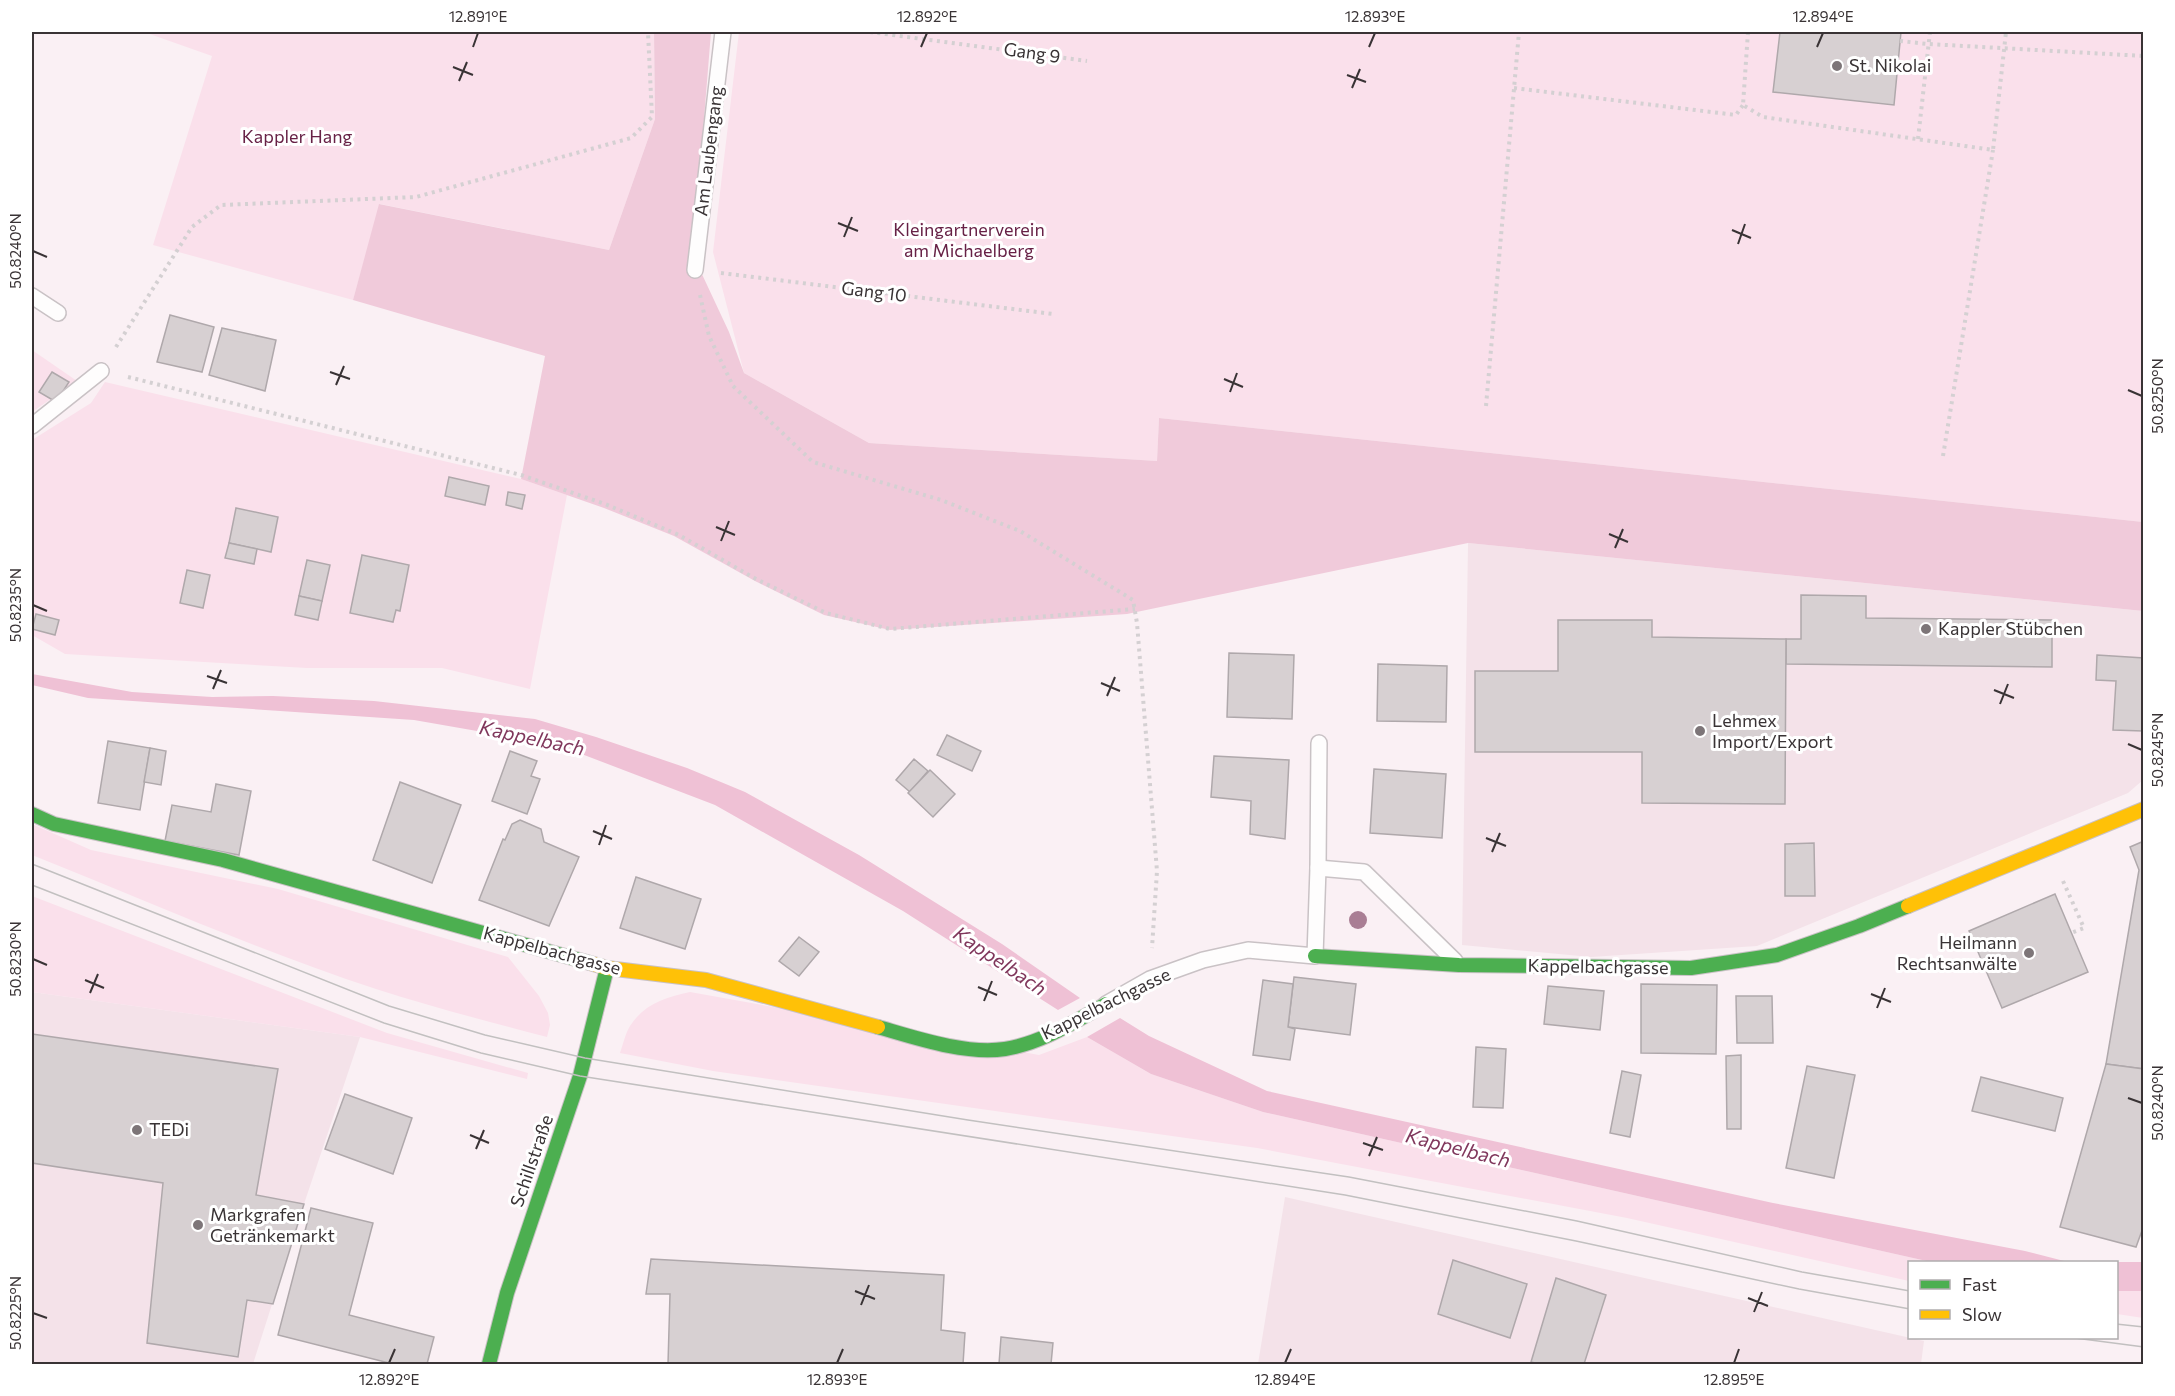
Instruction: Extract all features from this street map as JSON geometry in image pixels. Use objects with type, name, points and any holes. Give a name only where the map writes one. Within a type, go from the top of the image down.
[{"type":"street","name":"Kappelbachgasse","points":[[1315,956],[1459,965],[1691,968],[1777,955],[1859,926],[2144,809]]},
{"type":"street","name":"Kappelbachgasse","points":[[32,814],[54,824],[223,860],[608,968],[706,980],[928,1041],[972,1049],[1005,1049],[1056,1033],[1106,1004]]},
{"type":"street","name":"Schillstraße","points":[[489,1365],[507,1293],[580,1076],[608,968]]},
{"type":"lane","name":"Am Laubengang","points":[[695,270],[723,32]]},
{"type":"lane","points":[[32,296],[58,313]]},
{"type":"lane","points":[[32,426],[101,371]]},
{"type":"lane","points":[[1315,956],[1319,743]]},
{"type":"lane","points":[[1318,868],[1364,872],[1459,965]]},
{"type":"lane","name":"Kappelbachgasse","points":[[1106,1004],[1150,979],[1203,960],[1248,950],[1315,956]]},
{"type":"path","points":[[648,32],[652,117],[631,138],[416,197],[221,205],[192,227],[101,371],[521,476],[605,504],[679,535],[756,579],[826,613],[890,629],[1135,609]]},
{"type":"path","name":"Gang 9","points":[[870,32],[1087,61]]},
{"type":"path","points":[[1486,406],[1519,32]]},
{"type":"path","points":[[1514,88],[1736,115],[1743,105],[1748,32]]},
{"type":"path","points":[[1918,139],[1930,32]]},
{"type":"path","points":[[1943,456],[1994,150],[2006,32]]},
{"type":"path","points":[[1900,41],[2144,56]]},
{"type":"path","points":[[1743,105],[1763,117],[1994,150]]},
{"type":"path","points":[[695,270],[709,336],[733,386],[813,462],[940,500],[1020,531],[1133,600],[1157,871],[1150,979]]},
{"type":"path","name":"Gang 10","points":[[695,270],[1053,314]]},
{"type":"path","points":[[2071,933],[2084,928],[2076,910]]},
{"type":"shaded area","points":[[654,32],[711,32],[693,255],[729,332],[744,373],[869,443],[1157,461],[1159,418],[2143,522],[2143,611],[1468,543],[1127,614],[890,630],[824,615],[755,581],[674,536],[604,508],[521,479],[545,356],[353,300],[379,204],[609,250],[655,119]]},
{"type":"shaded area","points":[[1468,543],[2143,611],[2143,780],[2128,793],[1757,946],[1591,957],[1462,945]]},
{"type":"shaded area","points":[[32,992],[360,1037],[253,1364],[32,1364]]},
{"type":"shaded area","points":[[1285,1197],[1924,1341],[1921,1364],[1258,1364]]},
{"type":"green space","name":"Kappler Hang","points":[[144,32],[654,32],[655,119],[609,250],[380,204],[353,300],[153,245],[212,56]]},
{"type":"green space","name":"Kleingartnerverein am Michaelberg","points":[[739,32],[2143,32],[2143,522],[1159,418],[1157,461],[869,443],[744,373],[713,252]]},
{"type":"green space","points":[[32,350],[77,381],[32,412]]},
{"type":"green space","points":[[105,382],[521,479],[567,495],[530,689],[442,668],[307,668],[65,654],[32,635],[32,440],[91,403]]},
{"type":"green space","points":[[32,824],[91,850],[278,889],[508,957],[539,996],[548,1013],[550,1025],[547,1037],[418,1002],[332,974],[246,942],[32,855]]},
{"type":"green space","points":[[32,896],[387,1033],[528,1073],[527,1079],[360,1037],[32,992]]},
{"type":"green space","points":[[690,992],[1039,1055],[1087,1037],[1151,1074],[1263,1112],[1927,1261],[1908,1261],[1908,1281],[1627,1218],[1257,1148],[713,1071],[620,1053],[628,1029],[636,1018],[649,1007],[672,996]]},
{"type":"green space","points":[[2118,1291],[2143,1291],[2143,1318],[2118,1314]]},
{"type":"water","name":"Kappelbach","points":[[32,674],[132,692],[212,697],[273,696],[374,701],[535,719],[596,737],[687,768],[745,792],[859,855],[1002,944],[1080,998],[1058,1010],[903,911],[715,805],[558,745],[414,720],[88,698],[32,685]]},
{"type":"water","name":"Kappelbach","points":[[1120,1018],[1149,1036],[1267,1091],[1773,1203],[2025,1251],[2064,1261],[1927,1261],[1263,1112],[1151,1074],[1087,1037]]},
{"type":"water","points":[[2118,1262],[2143,1262],[2143,1291],[2118,1291]]},
{"type":"building","name":"St. Nikolai","points":[[1780,32],[1901,32],[1894,105],[1773,92]]},
{"type":"building","points":[[170,315],[214,327],[202,372],[157,362]]},
{"type":"building","points":[[222,328],[276,340],[265,391],[209,375]]},
{"type":"building","points":[[52,372],[69,382],[56,402],[39,392]]},
{"type":"building","points":[[449,477],[489,486],[485,505],[445,496]]},
{"type":"building","points":[[508,492],[525,495],[522,509],[506,505]]},
{"type":"building","points":[[236,508],[278,517],[271,552],[229,543]]},
{"type":"building","points":[[229,543],[257,549],[254,564],[225,558]]},
{"type":"building","points":[[362,555],[409,565],[400,611],[396,610],[393,622],[350,613]]},
{"type":"building","points":[[307,560],[330,565],[322,601],[299,596]]},
{"type":"building","points":[[187,570],[210,575],[203,608],[180,603]]},
{"type":"building","name":"Kappler Stübchen","points":[[1801,595],[1866,596],[1866,618],[2052,620],[2052,667],[1786,664],[1786,639],[1801,639]]},
{"type":"building","points":[[299,596],[322,601],[318,620],[295,615]]},
{"type":"building","points":[[36,614],[59,620],[55,635],[32,629]]},
{"type":"building","points":[[1558,620],[1652,620],[1652,637],[1786,639],[1785,804],[1642,803],[1642,752],[1475,752],[1475,671],[1558,671]]},
{"type":"building","points":[[1229,653],[1294,655],[1292,719],[1227,717]]},
{"type":"building","points":[[2097,655],[2144,658],[2143,731],[2113,730],[2116,681],[2096,680]]},
{"type":"building","points":[[1378,664],[1447,666],[1446,722],[1377,721]]},
{"type":"building","points":[[947,735],[981,751],[972,771],[937,755]]},
{"type":"building","points":[[108,741],[150,748],[140,810],[98,803]]},
{"type":"building","points":[[150,748],[166,751],[161,785],[144,782]]},
{"type":"building","points":[[510,751],[537,761],[531,776],[540,779],[527,814],[492,801]]},
{"type":"building","points":[[1214,756],[1289,760],[1285,839],[1250,834],[1251,801],[1211,797]]},
{"type":"building","points":[[914,759],[928,771],[910,792],[896,780]]},
{"type":"building","points":[[1374,769],[1446,774],[1442,838],[1370,833]]},
{"type":"building","points":[[930,770],[955,794],[933,817],[908,793]]},
{"type":"building","points":[[400,782],[461,805],[432,883],[373,860]]},
{"type":"building","points":[[216,784],[251,791],[239,855],[165,841],[172,805],[211,812]]},
{"type":"building","points":[[520,820],[541,829],[544,842],[579,857],[549,926],[479,900],[503,839],[505,840],[512,824]]},
{"type":"building","points":[[2144,841],[2144,1069],[2106,1064],[2139,870],[2130,847]]},
{"type":"building","points":[[1814,843],[1815,896],[1785,896],[1785,844]]},
{"type":"building","points":[[636,877],[701,899],[685,949],[620,928]]},
{"type":"building","name":"Heilmann Rechtsanwälte","points":[[2055,894],[2088,972],[2002,1008],[1969,931]]},
{"type":"building","points":[[799,937],[819,952],[799,976],[779,961]]},
{"type":"building","points":[[1294,977],[1356,984],[1350,1035],[1288,1027]]},
{"type":"building","points":[[1263,980],[1293,984],[1288,1027],[1295,1029],[1290,1060],[1253,1055]]},
{"type":"building","points":[[1641,984],[1717,985],[1716,1054],[1641,1053]]},
{"type":"building","points":[[1548,986],[1604,991],[1600,1030],[1544,1024]]},
{"type":"building","points":[[1736,996],[1772,996],[1773,1043],[1737,1043]]},
{"type":"building","points":[[32,1034],[278,1069],[256,1195],[304,1204],[273,1304],[247,1300],[238,1357],[147,1343],[163,1183],[32,1163]]},
{"type":"building","points":[[1476,1047],[1506,1049],[1503,1108],[1473,1107]]},
{"type":"building","points":[[1741,1055],[1741,1129],[1727,1129],[1726,1056]]},
{"type":"building","points":[[2106,1064],[2144,1069],[2144,1225],[2136,1247],[2060,1227]]},
{"type":"building","points":[[1807,1066],[1855,1075],[1834,1178],[1786,1168]]},
{"type":"building","points":[[1622,1071],[1641,1075],[1630,1137],[1610,1133]]},
{"type":"building","points":[[1981,1077],[2063,1098],[2055,1131],[1972,1111]]},
{"type":"building","points":[[345,1094],[412,1118],[393,1174],[325,1149]]},
{"type":"building","points":[[311,1208],[373,1223],[349,1315],[434,1337],[427,1364],[393,1364],[278,1335]]},
{"type":"building","points":[[651,1259],[944,1275],[941,1330],[965,1333],[963,1364],[668,1364],[670,1294],[646,1294]]},
{"type":"building","points":[[1453,1260],[1527,1284],[1510,1338],[1438,1314]]},
{"type":"building","points":[[1556,1278],[1606,1295],[1584,1364],[1531,1362]]},
{"type":"building","points":[[1001,1337],[1053,1343],[1051,1364],[999,1364]]},
{"type":"tram line","points":[[32,864],[389,1006],[485,1035],[585,1058],[968,1120],[1349,1177],[1577,1221],[1802,1272],[1908,1291]]},
{"type":"tram line","points":[[32,885],[384,1023],[481,1053],[580,1076],[1345,1195],[1799,1289],[1908,1309]]},
{"type":"tram line","points":[[2118,1324],[2144,1327]]},
{"type":"tram line","points":[[2083,1339],[2144,1347]]},
{"type":"traffic: fast","points":[[32,814],[54,824],[223,860],[590,963]]},
{"type":"traffic: fast","points":[[1315,956],[1459,965],[1691,968],[1777,955],[1908,906]]},
{"type":"traffic: fast","points":[[489,1364],[507,1293],[580,1076],[607,968]]},
{"type":"traffic: fast","points":[[878,1027],[958,1048],[1005,1049],[1045,1037],[1106,1004]]},
{"type":"traffic: slow","points":[[1908,906],[2144,809]]},
{"type":"traffic: slow","points":[[590,963],[607,968],[706,980],[878,1027]]},
{"type":"place","name":"St. Nikolai","points":[[1837,66]]},
{"type":"place","name":"Kappler Stübchen","points":[[1926,629]]},
{"type":"place","name":"Lehmex Import/Export","points":[[1700,731]]},
{"type":"place","name":"Heilmann Rechtsanwälte","points":[[2029,953]]},
{"type":"place","name":"TEDi","points":[[137,1130]]},
{"type":"place","name":"Markgrafen Getränkemarkt","points":[[198,1225]]}]
